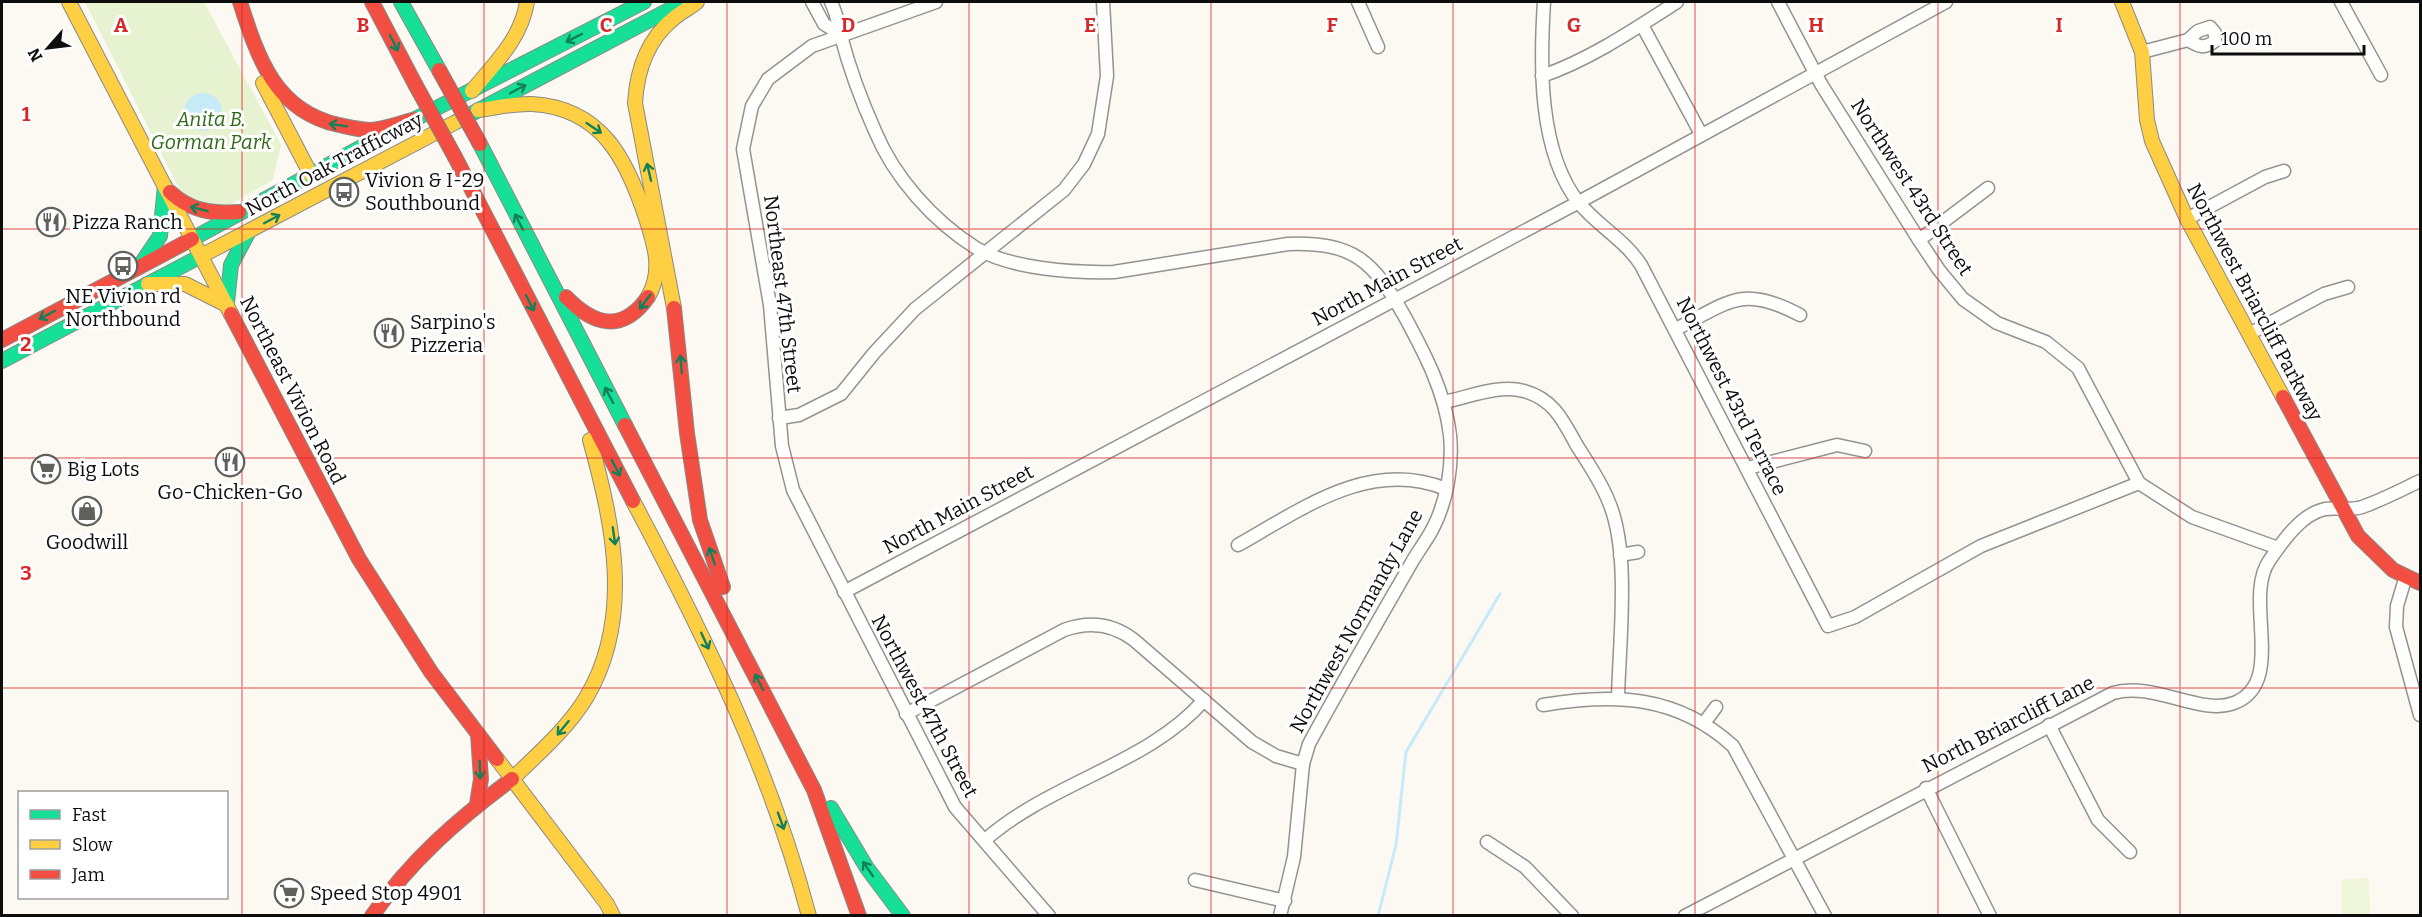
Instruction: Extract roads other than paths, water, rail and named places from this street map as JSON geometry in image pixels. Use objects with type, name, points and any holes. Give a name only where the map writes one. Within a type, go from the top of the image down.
[{"type":"main road","name":"Northeast Vivion Road","points":[[69,2],[359,558],[431,672],[610,910],[622,915]]},
{"type":"main road","points":[[230,2],[250,60],[310,175]]},
{"type":"main road","points":[[240,2],[252,41],[266,73],[281,93],[304,114],[331,125],[374,130],[416,119]]},
{"type":"main road","points":[[372,2],[688,605],[748,732],[798,869],[809,915]]},
{"type":"main road","points":[[401,2],[480,144],[814,790],[859,915]]},
{"type":"main road","points":[[472,91],[514,40],[525,17],[527,2]]},
{"type":"main road","name":"North Oak Trafficway","points":[[2,340],[380,137],[645,2]]},
{"type":"main road","name":"North Oak Trafficway","points":[[2,361],[684,2]]},
{"type":"main road","points":[[698,2],[674,18],[648,46],[637,78],[635,103],[672,290],[687,433],[700,520],[728,603],[734,632]]},
{"type":"main road","name":"Northwest Briarcliff Parkway","points":[[2122,2],[2142,52],[2147,120],[2152,141],[2187,219],[2358,536],[2382,563],[2404,579],[2421,583]]},
{"type":"main road","points":[[478,110],[539,104],[566,111],[597,129],[613,144],[637,195],[655,249],[657,273],[653,290],[633,316],[619,321],[602,322],[586,317],[577,310],[545,273]]},
{"type":"main road","points":[[201,256],[229,228],[362,158],[380,137]]},
{"type":"main road","points":[[165,186],[183,205],[218,214],[242,212]]},
{"type":"main road","points":[[139,267],[160,236],[165,186]]},
{"type":"main road","points":[[148,284],[184,284],[227,306],[227,277],[232,256],[252,229]]},
{"type":"main road","points":[[372,915],[417,859],[477,804],[512,779],[560,733],[586,697],[604,652],[613,613],[616,574],[614,535],[609,506],[579,398]]},
{"type":"main road","points":[[784,732],[867,868],[903,915]]},
{"type":"main road","points":[[477,804],[481,779],[478,734]]},
{"type":"street","points":[[812,2],[824,24],[840,34]]},
{"type":"street","name":"Northwest Normandy Lane","points":[[831,2],[838,15],[840,34],[874,130],[886,154],[935,215],[974,246],[1005,258],[1058,269],[1114,272],[1288,244],[1314,244],[1342,249],[1367,264],[1387,285],[1429,362],[1444,402],[1450,454],[1446,489],[1434,526],[1341,684],[1309,744],[1303,764],[1294,857],[1285,902],[1280,915]]},
{"type":"street","name":"Northeast 47th Street","points":[[844,592],[793,490],[783,453],[770,305],[743,149],[752,106],[768,79],[812,46],[840,34],[936,2]]},
{"type":"street","points":[[779,418],[808,411],[841,394],[898,326],[1064,190],[1084,164],[1096,142],[1107,76],[1103,2]]},
{"type":"street","points":[[1358,2],[1378,48]]},
{"type":"street","points":[[1544,2],[1542,76],[1549,142],[1579,202]]},
{"type":"street","points":[[1542,76],[1559,70],[1642,25],[1677,2]]},
{"type":"street","name":"Northwest 43rd Street","points":[[1778,2],[1816,75],[1919,240],[1964,299],[1997,323],[2046,342],[2078,368],[2139,483],[2192,517],[2278,548]]},
{"type":"street","name":"North Main Street","points":[[844,592],[1579,202],[1701,134],[1816,75],[1945,2]]},
{"type":"street","points":[[2341,2],[2380,75]]},
{"type":"street","points":[[1642,25],[1701,134]]},
{"type":"street","points":[[2142,52],[2188,40]]},
{"type":"street","points":[[2187,219],[2265,177],[2284,171]]},
{"type":"street","points":[[1919,240],[1988,188]]},
{"type":"street","name":"Northwest 43rd Terrace","points":[[1579,202],[1633,253],[1676,329],[1828,626],[1855,617],[1981,546],[2139,483]]},
{"type":"street","points":[[1003,240],[1002,250],[1005,258]]},
{"type":"street","points":[[974,246],[976,262]]},
{"type":"street","points":[[2249,334],[2324,294],[2348,287]]},
{"type":"street","points":[[1676,329],[1740,298],[1760,298],[1800,315]]},
{"type":"street","points":[[1444,402],[1504,389],[1526,391],[1552,405],[1608,500],[1620,555],[1618,699]]},
{"type":"street","points":[[1748,468],[1837,445],[1865,451]]},
{"type":"street","points":[[1238,545],[1347,488],[1374,480],[1415,480],[1446,489]]},
{"type":"street","name":"North Briarcliff Lane","points":[[1685,915],[2107,695],[2123,690],[2158,692],[2214,707],[2235,703],[2254,688],[2261,668],[2261,577],[2291,531],[2322,510],[2360,507],[2421,481]]},
{"type":"street","points":[[1620,555],[1638,552]]},
{"type":"street","points":[[2404,579],[2397,606],[2396,627],[2421,715]]},
{"type":"street","name":"Northwest 47th Street","points":[[844,592],[955,807],[1049,915]]},
{"type":"street","points":[[906,714],[1056,633],[1071,627],[1093,624],[1115,629],[1128,635],[1263,750],[1303,764]]},
{"type":"street","points":[[1543,705],[1618,699],[1660,704],[1689,714],[1704,723],[1733,746],[1825,915]]},
{"type":"street","points":[[985,840],[1030,806],[1150,743],[1189,716],[1204,700]]},
{"type":"street","points":[[1704,723],[1716,707]]},
{"type":"street","points":[[2049,725],[2098,820],[2130,852]]},
{"type":"street","points":[[1926,788],[1990,915]]},
{"type":"street","points":[[1487,842],[1525,867],[1572,915]]},
{"type":"street","points":[[1195,880],[1285,902]]},
{"type":"water","points":[[203,93],[216,99],[222,112],[216,125],[203,131],[190,125],[184,112],[190,99]]},
{"type":"waterway","points":[[1378,916],[1396,845],[1406,752],[1500,594]]},
{"type":"place","name":"Vivion & I-29 Southbound","points":[[344,192]]},
{"type":"place","name":"Pizza Ranch","points":[[51,222]]},
{"type":"place","name":"NE Vivion rd Northbound","points":[[123,266]]},
{"type":"place","name":"Sarpino's Pizzeria","points":[[389,333]]},
{"type":"place","name":"Go-Chicken-Go","points":[[230,462]]},
{"type":"place","name":"Big Lots","points":[[46,469]]},
{"type":"place","name":"Goodwill","points":[[87,511]]},
{"type":"place","name":"Speed Stop 4901","points":[[289,893]]},
{"type":"park label","name":"Anita B. Gorman Park","points":[[211,130]]}]
